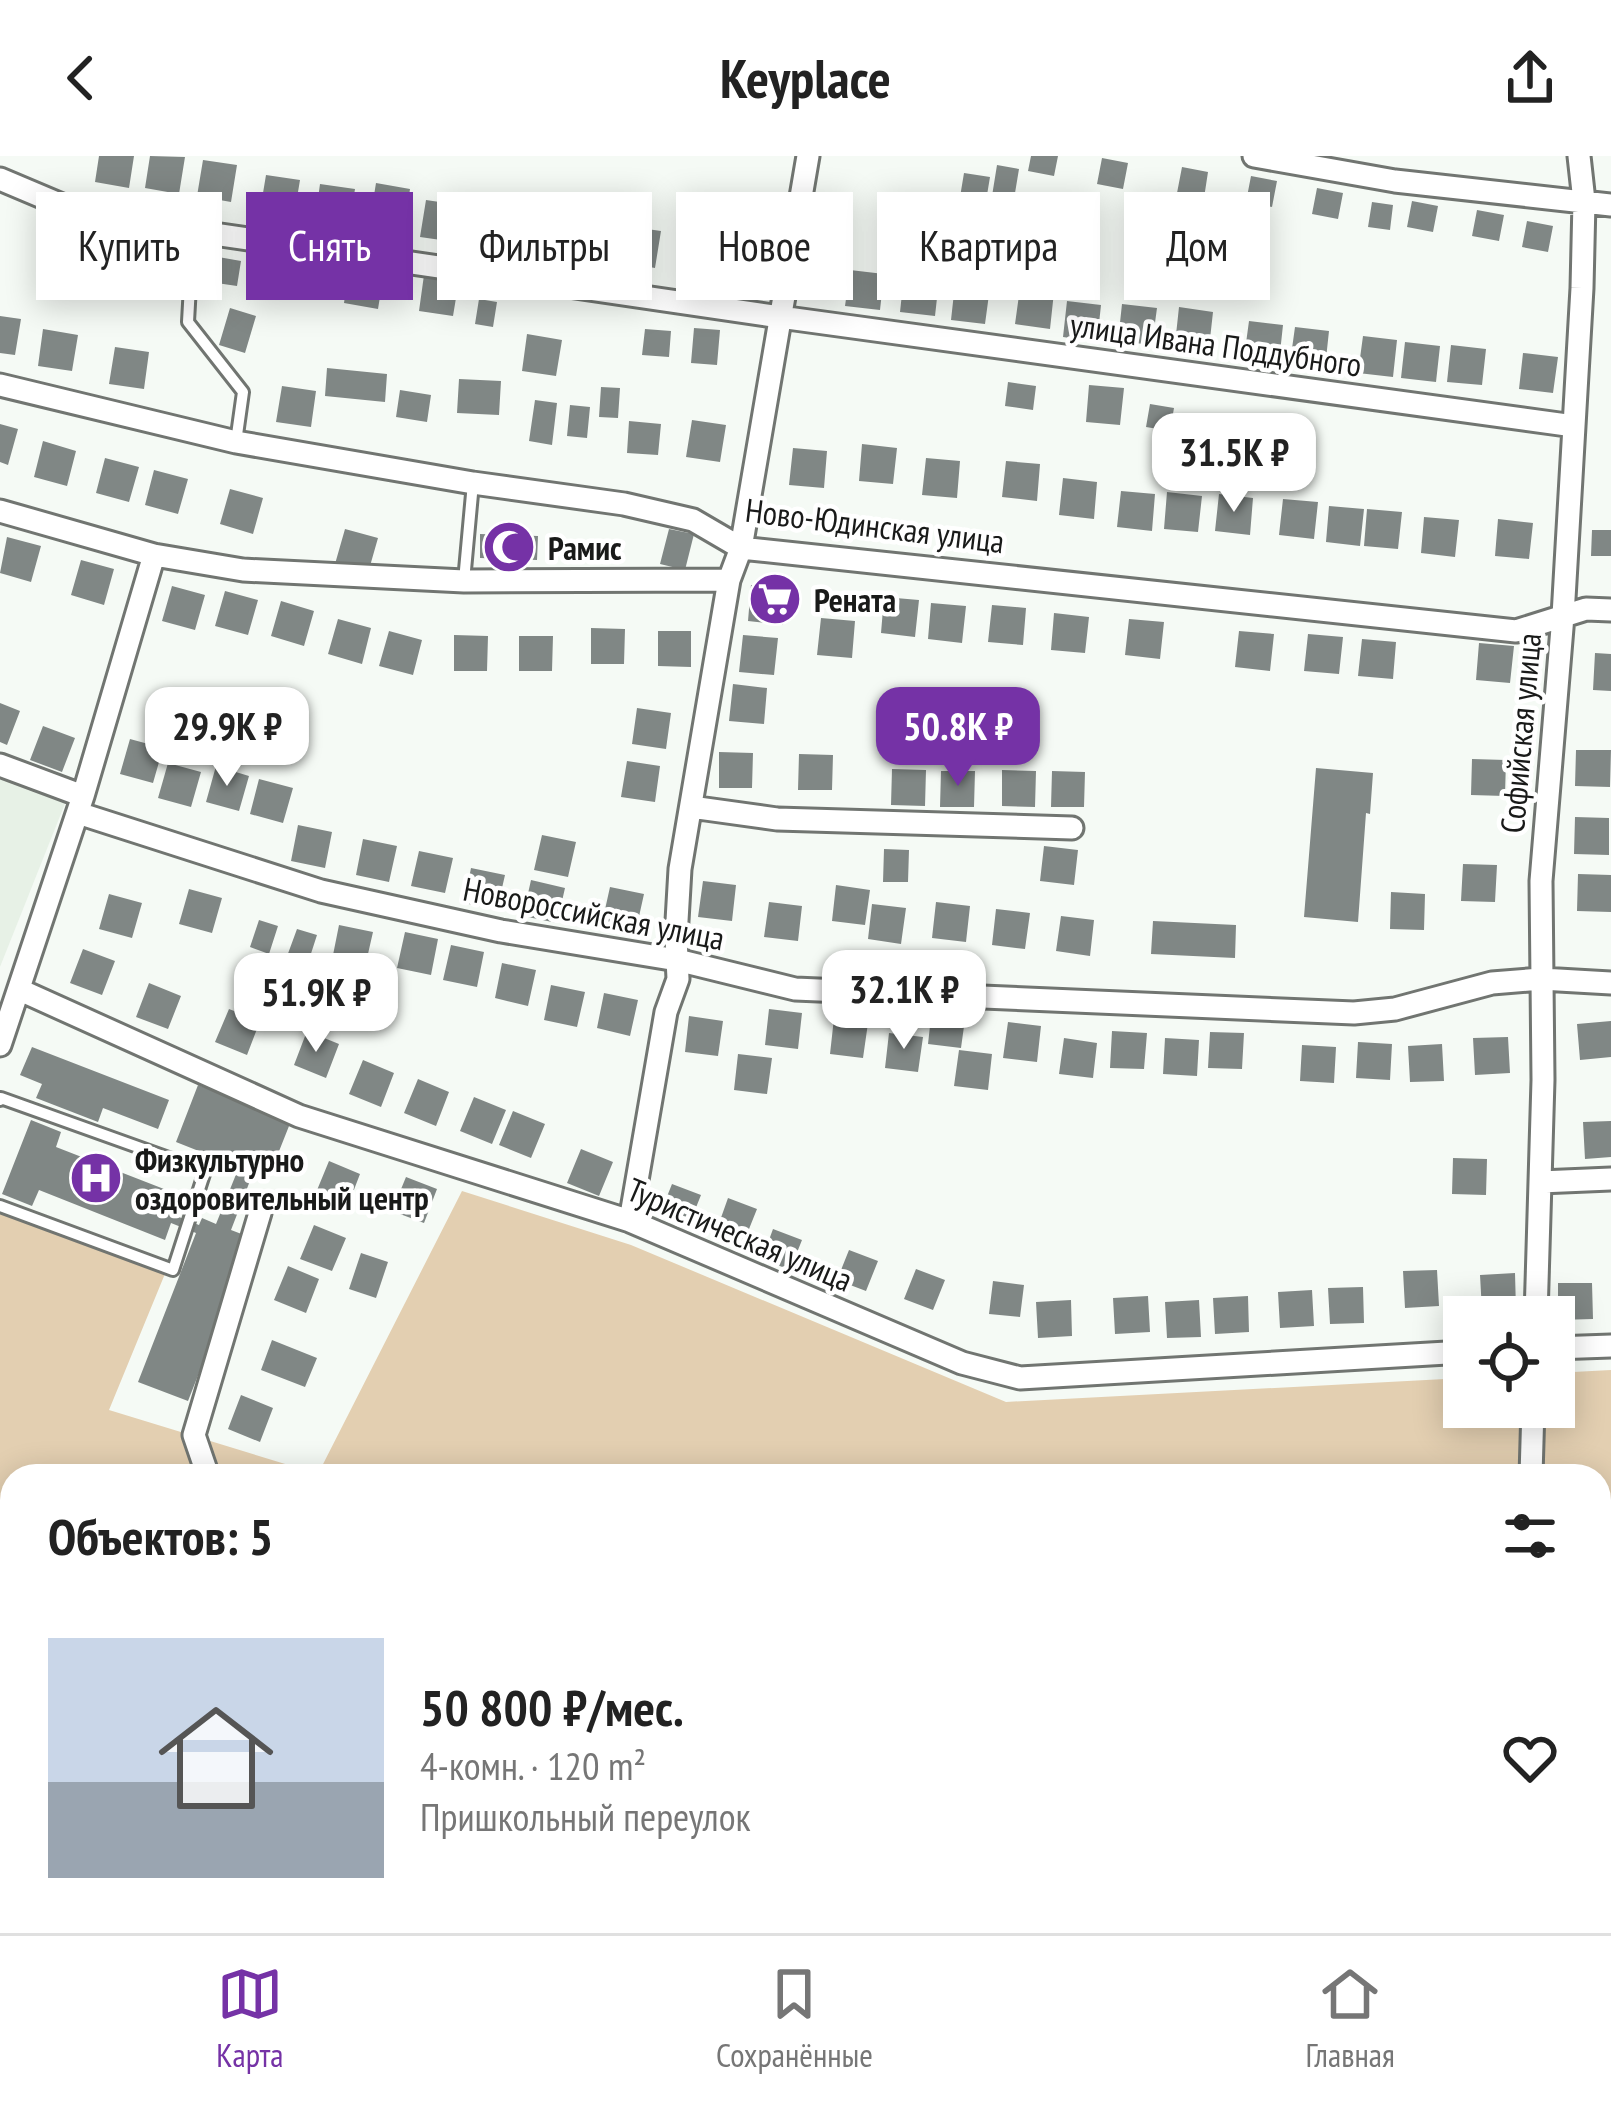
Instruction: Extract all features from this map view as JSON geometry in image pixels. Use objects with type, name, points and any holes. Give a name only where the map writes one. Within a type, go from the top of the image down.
[{"type":"street","points":[[630,1221],[666,1012],[678,979],[680,869],[808,156]]},
{"type":"street","points":[[1254,156],[1415,184],[1611,205]]},
{"type":"street","name":"Софийская улица","points":[[1537,1296],[1544,1080],[1541,881],[1574,426],[1584,201],[1579,156]]},
{"type":"street","name":"улица Ивана Поддубного","points":[[0,179],[36,194]]},
{"type":"street","name":"улица Ивана Поддубного","points":[[222,235],[1574,426]]},
{"type":"street","name":"Ново-Юдинская улица","points":[[0,385],[236,442],[625,504],[693,520],[741,548],[1516,631],[1586,609],[1611,610]]},
{"type":"street","points":[[0,511],[154,555],[243,570],[464,581],[729,580]]},
{"type":"street","points":[[0,1045],[81,804],[154,555]]},
{"type":"street","name":"Новороссийская улица","points":[[0,765],[81,804],[321,891],[501,931],[677,960],[795,989],[1354,1013],[1395,1010],[1492,983],[1541,979],[1611,983]]},
{"type":"street","points":[[691,807],[777,819],[1072,829]]},
{"type":"street","name":"Туристическая улица","points":[[20,990],[299,1116],[630,1221],[962,1364],[1020,1378],[1443,1353]]},
{"type":"street","points":[[1540,1182],[1611,1179]]},
{"type":"street","points":[[204,1464],[194,1435],[260,1213]]},
{"type":"street","points":[[1575,1347],[1611,1346]]},
{"type":"street","points":[[1531,1464],[1532,1428]]},
{"type":"lane","points":[[189,300],[188,322],[243,392],[236,442]]},
{"type":"lane","points":[[464,581],[473,483]]},
{"type":"lane","points":[[0,1100],[205,1171],[173,1270],[0,1206]]},
{"type":"shaded area","points":[[0,779],[66,801],[0,967]]},
{"type":"shaded area","points":[[462,1191],[631,1245],[1006,1402],[1443,1379],[1443,1428],[1575,1428],[1575,1372],[1611,1370],[1611,1464],[323,1464]]},
{"type":"shaded area","points":[[0,1205],[169,1264],[109,1410],[285,1464],[0,1464]]},
{"type":"building","points":[[99,156],[134,156],[129,188],[95,182]]},
{"type":"building","points":[[150,156],[185,157],[179,192],[145,188]]},
{"type":"building","points":[[1031,156],[1058,156],[1054,176],[1028,171]]},
{"type":"building","points":[[1102,158],[1128,163],[1123,189],[1097,184]]},
{"type":"building","points":[[203,160],[237,165],[231,202],[222,200],[222,192],[198,192]]},
{"type":"building","points":[[997,165],[1019,169],[1015,192],[993,192]]},
{"type":"building","points":[[1182,167],[1208,172],[1205,192],[1177,192]]},
{"type":"building","points":[[964,173],[990,177],[988,192],[961,192]]},
{"type":"building","points":[[266,175],[300,180],[298,192],[263,192]]},
{"type":"building","points":[[1251,176],[1277,181],[1272,207],[1270,192],[1248,192]]},
{"type":"building","points":[[376,183],[410,189],[410,192],[375,192]]},
{"type":"building","points":[[320,184],[355,189],[355,192],[319,192]]},
{"type":"building","points":[[1317,188],[1343,193],[1338,219],[1312,214]]},
{"type":"building","points":[[426,200],[437,202],[437,239],[420,237]]},
{"type":"building","points":[[1412,201],[1438,206],[1433,232],[1407,227]]},
{"type":"building","points":[[1372,202],[1393,205],[1390,230],[1368,227]]},
{"type":"building","points":[[1477,210],[1504,215],[1499,241],[1472,236]]},
{"type":"building","points":[[1527,221],[1553,226],[1548,252],[1522,247]]},
{"type":"building","points":[[652,230],[661,231],[652,267]]},
{"type":"building","points":[[222,258],[241,261],[237,286],[222,284]]},
{"type":"building","points":[[853,270],[877,273],[880,310],[845,306],[846,300],[853,300]]},
{"type":"building","points":[[424,275],[437,277],[437,300],[456,300],[453,316],[419,311]]},
{"type":"building","points":[[344,300],[379,300],[378,309]]},
{"type":"building","points":[[479,300],[497,302],[493,327],[475,324]]},
{"type":"building","points":[[901,300],[937,300],[935,316],[900,312]]},
{"type":"building","points":[[953,300],[988,300],[985,324],[951,320]]},
{"type":"building","points":[[1018,300],[1053,300],[1050,329],[1015,324]]},
{"type":"building","points":[[1067,301],[1101,305],[1097,342],[1063,337]]},
{"type":"building","points":[[1122,304],[1157,308],[1152,345],[1118,341]]},
{"type":"building","points":[[1179,307],[1213,312],[1209,348],[1175,344]]},
{"type":"building","points":[[230,308],[256,316],[245,353],[219,345]]},
{"type":"building","points":[[0,316],[21,319],[15,355],[0,353]]},
{"type":"building","points":[[1249,321],[1283,325],[1279,362],[1244,358]]},
{"type":"building","points":[[1295,327],[1329,331],[1325,368],[1290,363]]},
{"type":"building","points":[[694,328],[720,330],[717,365],[691,363]]},
{"type":"building","points":[[43,329],[78,335],[72,371],[38,366]]},
{"type":"building","points":[[645,329],[671,331],[669,357],[642,355]]},
{"type":"building","points":[[527,334],[562,340],[556,376],[522,371]]},
{"type":"building","points":[[1363,336],[1397,340],[1393,377],[1358,373]]},
{"type":"building","points":[[1405,342],[1440,346],[1436,382],[1401,378]]},
{"type":"building","points":[[1451,345],[1486,349],[1482,385],[1447,382]]},
{"type":"building","points":[[115,347],[149,352],[144,389],[109,384]]},
{"type":"building","points":[[1523,353],[1558,357],[1553,393],[1519,389]]},
{"type":"building","points":[[327,368],[387,374],[385,402],[325,396]]},
{"type":"building","points":[[459,379],[501,381],[499,415],[457,413]]},
{"type":"building","points":[[1008,382],[1036,386],[1033,410],[1005,406]]},
{"type":"building","points":[[1089,385],[1124,388],[1120,425],[1086,422]]},
{"type":"building","points":[[282,386],[316,391],[311,427],[276,422]]},
{"type":"building","points":[[601,387],[620,388],[618,418],[599,417]]},
{"type":"building","points":[[400,390],[431,395],[427,422],[396,417]]},
{"type":"building","points":[[535,400],[557,403],[552,445],[529,441]]},
{"type":"building","points":[[1150,404],[1174,408],[1170,431],[1146,427]]},
{"type":"building","points":[[570,405],[590,407],[587,438],[567,436]]},
{"type":"building","points":[[692,420],[726,425],[720,462],[686,457]]},
{"type":"building","points":[[629,421],[661,424],[658,455],[627,453]]},
{"type":"building","points":[[0,424],[18,429],[8,465],[0,462]]},
{"type":"building","points":[[43,441],[76,451],[67,486],[34,477]]},
{"type":"building","points":[[862,444],[897,448],[893,484],[859,481]]},
{"type":"building","points":[[793,448],[827,451],[824,488],[789,485]]},
{"type":"building","points":[[105,458],[139,467],[129,502],[96,493]]},
{"type":"building","points":[[926,458],[960,461],[957,498],[922,495]]},
{"type":"building","points":[[1006,461],[1040,464],[1037,501],[1002,497]]},
{"type":"building","points":[[154,470],[188,479],[178,514],[145,505]]},
{"type":"building","points":[[1063,478],[1097,482],[1094,519],[1059,515]]},
{"type":"building","points":[[230,489],[263,498],[253,534],[220,524]]},
{"type":"building","points":[[1121,491],[1155,494],[1152,531],[1117,527]]},
{"type":"building","points":[[1167,492],[1202,496],[1198,532],[1164,529]]},
{"type":"building","points":[[1219,494],[1253,498],[1250,535],[1215,531]]},
{"type":"building","points":[[1283,499],[1318,502],[1314,539],[1279,535]]},
{"type":"building","points":[[1329,506],[1364,509],[1360,546],[1326,542]]},
{"type":"building","points":[[1367,509],[1402,512],[1398,549],[1364,546]]},
{"type":"building","points":[[1424,517],[1459,520],[1455,557],[1421,553]]},
{"type":"building","points":[[1498,519],[1533,523],[1529,559],[1495,556]]},
{"type":"building","points":[[345,529],[378,538],[368,573],[335,564]]},
{"type":"building","points":[[669,529],[694,534],[685,570],[660,564]]},
{"type":"building","points":[[1592,530],[1611,530],[1611,556],[1591,556]]},
{"type":"building","name":"Рамис","points":[[480,534],[538,536],[537,560],[480,558]]},
{"type":"building","points":[[7,537],[41,546],[31,582],[0,573]]},
{"type":"building","points":[[81,560],[114,569],[104,605],[71,595]]},
{"type":"building","points":[[751,585],[786,588],[783,625],[748,621]]},
{"type":"building","points":[[172,586],[205,595],[195,630],[162,621]]},
{"type":"building","points":[[225,591],[258,600],[248,635],[215,626]]},
{"type":"building","points":[[884,597],[919,600],[915,637],[881,633]]},
{"type":"building","points":[[281,601],[314,611],[304,646],[271,636]]},
{"type":"building","points":[[931,603],[966,606],[962,643],[928,639]]},
{"type":"building","points":[[992,605],[1026,608],[1023,645],[988,642]]},
{"type":"building","points":[[1054,613],[1089,617],[1085,653],[1051,650]]},
{"type":"building","points":[[821,618],[855,621],[852,658],[817,655]]},
{"type":"building","points":[[338,619],[371,628],[362,664],[328,654]]},
{"type":"building","points":[[1129,619],[1164,622],[1160,659],[1125,655]]},
{"type":"building","points":[[591,628],[625,629],[624,664],[591,664]]},
{"type":"building","points":[[389,631],[422,640],[413,675],[379,666]]},
{"type":"building","points":[[658,631],[691,631],[691,667],[658,666]]},
{"type":"building","points":[[1239,631],[1274,634],[1270,671],[1235,667]]},
{"type":"building","points":[[1308,634],[1343,637],[1339,674],[1304,671]]},
{"type":"building","points":[[454,635],[488,636],[487,671],[454,671]]},
{"type":"building","points":[[743,635],[778,638],[774,675],[739,672]]},
{"type":"building","points":[[519,636],[553,636],[552,671],[519,671]]},
{"type":"building","points":[[1362,639],[1396,642],[1393,679],[1358,676]]},
{"type":"building","points":[[1479,643],[1514,646],[1510,683],[1476,680]]},
{"type":"building","points":[[1595,653],[1611,654],[1611,691],[1593,690]]},
{"type":"building","points":[[733,684],[767,688],[764,724],[729,721]]},
{"type":"building","points":[[0,703],[20,711],[7,745],[0,742]]},
{"type":"building","points":[[637,708],[671,713],[666,749],[632,744]]},
{"type":"building","points":[[43,726],[75,738],[62,772],[30,760]]},
{"type":"building","points":[[130,739],[163,748],[153,783],[120,774]]},
{"type":"building","points":[[1576,750],[1611,750],[1610,787],[1575,786]]},
{"type":"building","points":[[719,752],[753,753],[752,788],[719,788]]},
{"type":"building","points":[[799,754],[833,755],[832,790],[798,790]]},
{"type":"building","points":[[1472,759],[1506,760],[1505,796],[1471,795]]},
{"type":"building","points":[[627,761],[660,766],[655,802],[621,797]]},
{"type":"building","points":[[168,763],[201,772],[191,807],[158,798]]},
{"type":"building","points":[[216,766],[249,776],[239,811],[206,802]]},
{"type":"building","points":[[1316,768],[1373,773],[1358,922],[1304,917]]},
{"type":"building","points":[[892,769],[926,770],[925,806],[891,805]]},
{"type":"building","points":[[1002,770],[1036,771],[1035,807],[1002,806]]},
{"type":"building","points":[[941,771],[975,771],[974,807],[940,807]]},
{"type":"building","points":[[1052,771],[1085,772],[1084,807],[1051,807]]},
{"type":"building","points":[[259,779],[293,788],[283,823],[250,814]]},
{"type":"building","points":[[1575,817],[1609,818],[1609,855],[1574,854]]},
{"type":"building","points":[[298,825],[332,832],[325,868],[291,861]]},
{"type":"building","points":[[542,835],[576,842],[568,877],[534,870]]},
{"type":"building","points":[[363,839],[397,846],[389,882],[356,875]]},
{"type":"building","points":[[1044,846],[1078,850],[1074,885],[1040,881]]},
{"type":"building","points":[[884,849],[909,850],[908,882],[883,882]]},
{"type":"building","points":[[419,851],[453,858],[445,893],[411,886]]},
{"type":"building","points":[[1463,864],[1497,865],[1495,902],[1461,901]]},
{"type":"building","points":[[471,868],[505,875],[497,910],[464,903]]},
{"type":"building","points":[[1578,874],[1611,875],[1611,912],[1577,911]]},
{"type":"building","points":[[531,880],[565,888],[557,923],[523,916]]},
{"type":"building","points":[[703,881],[736,885],[732,921],[698,917]]},
{"type":"building","points":[[836,885],[870,890],[865,925],[832,921]]},
{"type":"building","points":[[610,887],[644,894],[636,930],[602,923]]},
{"type":"building","points":[[189,889],[222,898],[212,933],[179,924]]},
{"type":"building","points":[[1391,892],[1425,894],[1424,930],[1390,929]]},
{"type":"building","points":[[109,894],[142,903],[132,938],[99,929]]},
{"type":"building","points":[[769,902],[802,906],[798,941],[764,937]]},
{"type":"building","points":[[936,902],[970,906],[966,942],[932,938]]},
{"type":"building","points":[[872,904],[906,908],[901,944],[868,939]]},
{"type":"building","points":[[996,909],[1030,913],[1025,949],[992,945]]},
{"type":"building","points":[[1061,916],[1094,920],[1090,956],[1056,951]]},
{"type":"building","points":[[259,920],[278,926],[269,954],[250,947]]},
{"type":"building","points":[[1153,921],[1236,925],[1235,958],[1151,954]]},
{"type":"building","points":[[339,925],[373,932],[365,967],[332,960]]},
{"type":"building","points":[[297,929],[317,935],[307,966],[286,959]]},
{"type":"building","points":[[405,932],[438,939],[431,975],[397,968]]},
{"type":"building","points":[[451,945],[484,952],[477,987],[443,980]]},
{"type":"building","points":[[83,949],[115,961],[102,995],[70,983]]},
{"type":"building","points":[[502,963],[536,970],[528,1006],[495,998]]},
{"type":"building","points":[[149,983],[181,996],[168,1029],[136,1017]]},
{"type":"building","points":[[551,985],[585,992],[577,1027],[544,1020]]},
{"type":"building","points":[[604,993],[638,1000],[630,1036],[597,1028]]},
{"type":"building","points":[[932,1008],[966,1012],[961,1048],[928,1044]]},
{"type":"building","points":[[229,1009],[260,1021],[247,1055],[215,1042]]},
{"type":"building","points":[[769,1009],[802,1013],[798,1049],[765,1045]]},
{"type":"building","points":[[689,1016],[723,1021],[718,1056],[685,1052]]},
{"type":"building","points":[[834,1018],[868,1023],[863,1058],[830,1054]]},
{"type":"building","points":[[1611,1021],[1611,1057],[1580,1060],[1577,1024]]},
{"type":"building","points":[[1008,1022],[1041,1026],[1037,1062],[1003,1058]]},
{"type":"building","points":[[307,1031],[339,1044],[326,1078],[294,1065]]},
{"type":"building","points":[[1112,1031],[1147,1033],[1144,1069],[1110,1068]]},
{"type":"building","points":[[1210,1032],[1244,1033],[1242,1069],[1208,1068]]},
{"type":"building","points":[[889,1033],[923,1037],[918,1072],[885,1068]]},
{"type":"building","points":[[1508,1037],[1510,1073],[1475,1075],[1473,1038]]},
{"type":"building","points":[[1064,1038],[1097,1043],[1093,1078],[1059,1074]]},
{"type":"building","points":[[1165,1038],[1199,1040],[1197,1076],[1163,1074]]},
{"type":"building","points":[[1358,1042],[1392,1044],[1390,1080],[1356,1078]]},
{"type":"building","points":[[1442,1044],[1444,1081],[1410,1082],[1408,1046]]},
{"type":"building","points":[[1302,1045],[1336,1047],[1334,1083],[1300,1081]]},
{"type":"building","points":[[32,1047],[169,1100],[158,1129],[103,1108],[98,1122],[36,1098],[42,1084],[20,1075]]},
{"type":"building","points":[[959,1050],[992,1054],[988,1090],[954,1086]]},
{"type":"building","points":[[738,1054],[772,1058],[767,1094],[734,1090]]},
{"type":"building","points":[[363,1060],[394,1073],[381,1107],[349,1094]]},
{"type":"building","points":[[418,1079],[449,1092],[436,1126],[404,1113]]},
{"type":"building","points":[[198,1085],[291,1121],[268,1179],[253,1173],[231,1230],[252,1238],[188,1401],[138,1382],[196,1233],[171,1223],[165,1240],[39,1190],[32,1206],[2,1194],[31,1120],[61,1132],[56,1147],[182,1196],[174,1215],[199,1225],[202,1218],[216,1224],[239,1167],[176,1142]]},
{"type":"building","points":[[474,1097],[506,1110],[492,1144],[460,1131]]},
{"type":"building","points":[[513,1111],[545,1124],[531,1158],[499,1145]]},
{"type":"building","points":[[1611,1121],[1611,1157],[1585,1159],[1583,1122]]},
{"type":"building","points":[[581,1149],[613,1162],[599,1196],[567,1183]]},
{"type":"building","points":[[1453,1158],[1487,1159],[1486,1195],[1452,1194]]},
{"type":"building","points":[[329,1161],[360,1174],[347,1208],[315,1195]]},
{"type":"building","points":[[406,1177],[437,1189],[424,1223],[392,1211]]},
{"type":"building","points":[[672,1184],[701,1195],[689,1225],[660,1214]]},
{"type":"building","points":[[728,1198],[757,1209],[745,1239],[717,1229]]},
{"type":"building","points":[[314,1225],[346,1238],[332,1271],[300,1259]]},
{"type":"building","points":[[773,1229],[802,1240],[790,1270],[762,1259]]},
{"type":"building","points":[[849,1250],[878,1261],[866,1291],[837,1280]]},
{"type":"building","points":[[361,1253],[388,1262],[376,1298],[349,1289]]},
{"type":"building","points":[[288,1266],[319,1279],[306,1313],[274,1300]]},
{"type":"building","points":[[916,1269],[945,1280],[933,1310],[904,1299]]},
{"type":"building","points":[[1437,1270],[1439,1306],[1405,1308],[1403,1271]]},
{"type":"building","points":[[1515,1273],[1516,1296],[1481,1296],[1480,1275]]},
{"type":"building","points":[[993,1281],[1024,1285],[1020,1317],[989,1314]]},
{"type":"building","points":[[1558,1283],[1592,1283],[1593,1319],[1575,1320],[1575,1296],[1558,1296]]},
{"type":"building","points":[[1363,1287],[1364,1323],[1330,1324],[1328,1288]]},
{"type":"building","points":[[1312,1290],[1314,1326],[1280,1328],[1278,1292]]},
{"type":"building","points":[[1148,1296],[1150,1332],[1115,1334],[1113,1298]]},
{"type":"building","points":[[1248,1296],[1249,1332],[1215,1334],[1213,1298]]},
{"type":"building","points":[[1071,1300],[1072,1336],[1038,1338],[1036,1302]]},
{"type":"building","points":[[1199,1300],[1201,1337],[1167,1338],[1165,1302]]},
{"type":"building","points":[[272,1340],[317,1358],[305,1387],[261,1370]]},
{"type":"building","points":[[241,1395],[273,1408],[260,1442],[228,1429]]},
{"type":"place","name":"Рамис","points":[[509,547]]},
{"type":"place","name":"Рената","points":[[775,599]]},
{"type":"place","name":"Физкультурно оздоровительный центр","points":[[96,1178]]}]
